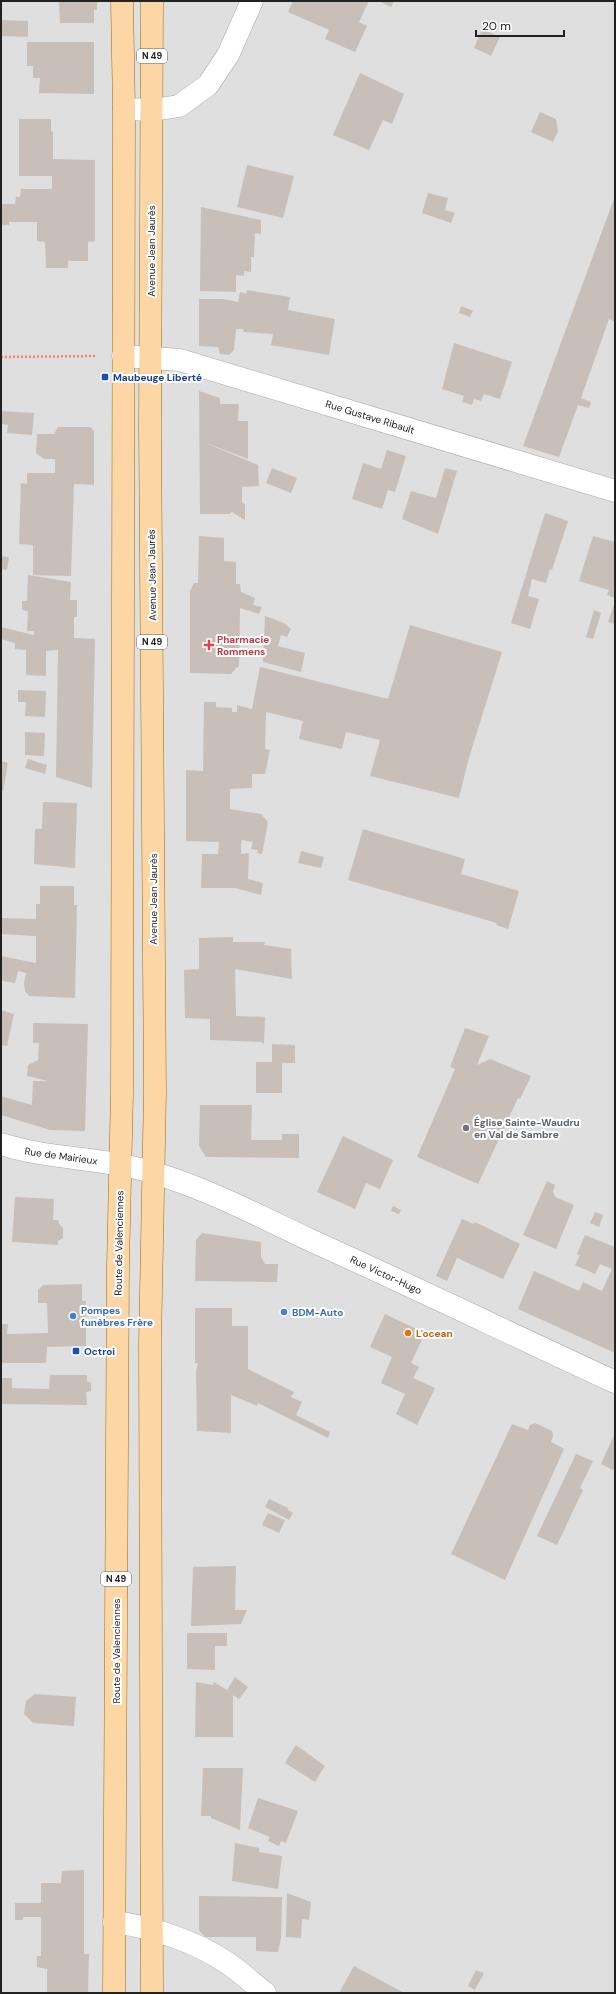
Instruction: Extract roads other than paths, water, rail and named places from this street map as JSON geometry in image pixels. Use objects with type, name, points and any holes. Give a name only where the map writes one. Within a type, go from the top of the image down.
[{"type":"main road","name":"N 49","points":[[121,1164],[124,109],[122,1]]},
{"type":"main road","name":"Avenue Jean Jaurès","points":[[152,1],[152,357],[150,437],[155,1173]]},
{"type":"main road","points":[[122,1022],[154,1022]]},
{"type":"main road","name":"Route de Valenciennes","points":[[114,1993],[118,1272],[121,1164]]},
{"type":"main road","name":"N 49","points":[[152,1993],[150,1343],[155,1173]]},
{"type":"street","points":[[124,109],[153,110],[179,106],[208,85],[228,55],[252,1]]},
{"type":"street","name":"Rue Gustave Ribault","points":[[123,356],[180,360],[615,491]]},
{"type":"street","name":"Rue de Mairieux","points":[[1,1144],[19,1150],[121,1164],[155,1173]]},
{"type":"street","name":"Rue Victor-Hugo","points":[[155,1173],[210,1194],[382,1272],[615,1382]]},
{"type":"street","points":[[114,1922],[151,1929],[181,1939],[226,1962],[265,1993]]},
{"type":"place","name":"Maubeuge Liberté","points":[[105,377]]},
{"type":"place","name":"Pharmacie Rommens","points":[[209,645]]},
{"type":"place","name":"Église Sainte-Waudru en Val de Sambre","points":[[466,1128]]},
{"type":"place","name":"BDM-Auto","points":[[284,1312]]},
{"type":"place","name":"Pompes funèbres Frère","points":[[73,1316]]},
{"type":"place","name":"L'ocean","points":[[408,1333]]},
{"type":"place","name":"Octroi","points":[[76,1351]]}]
